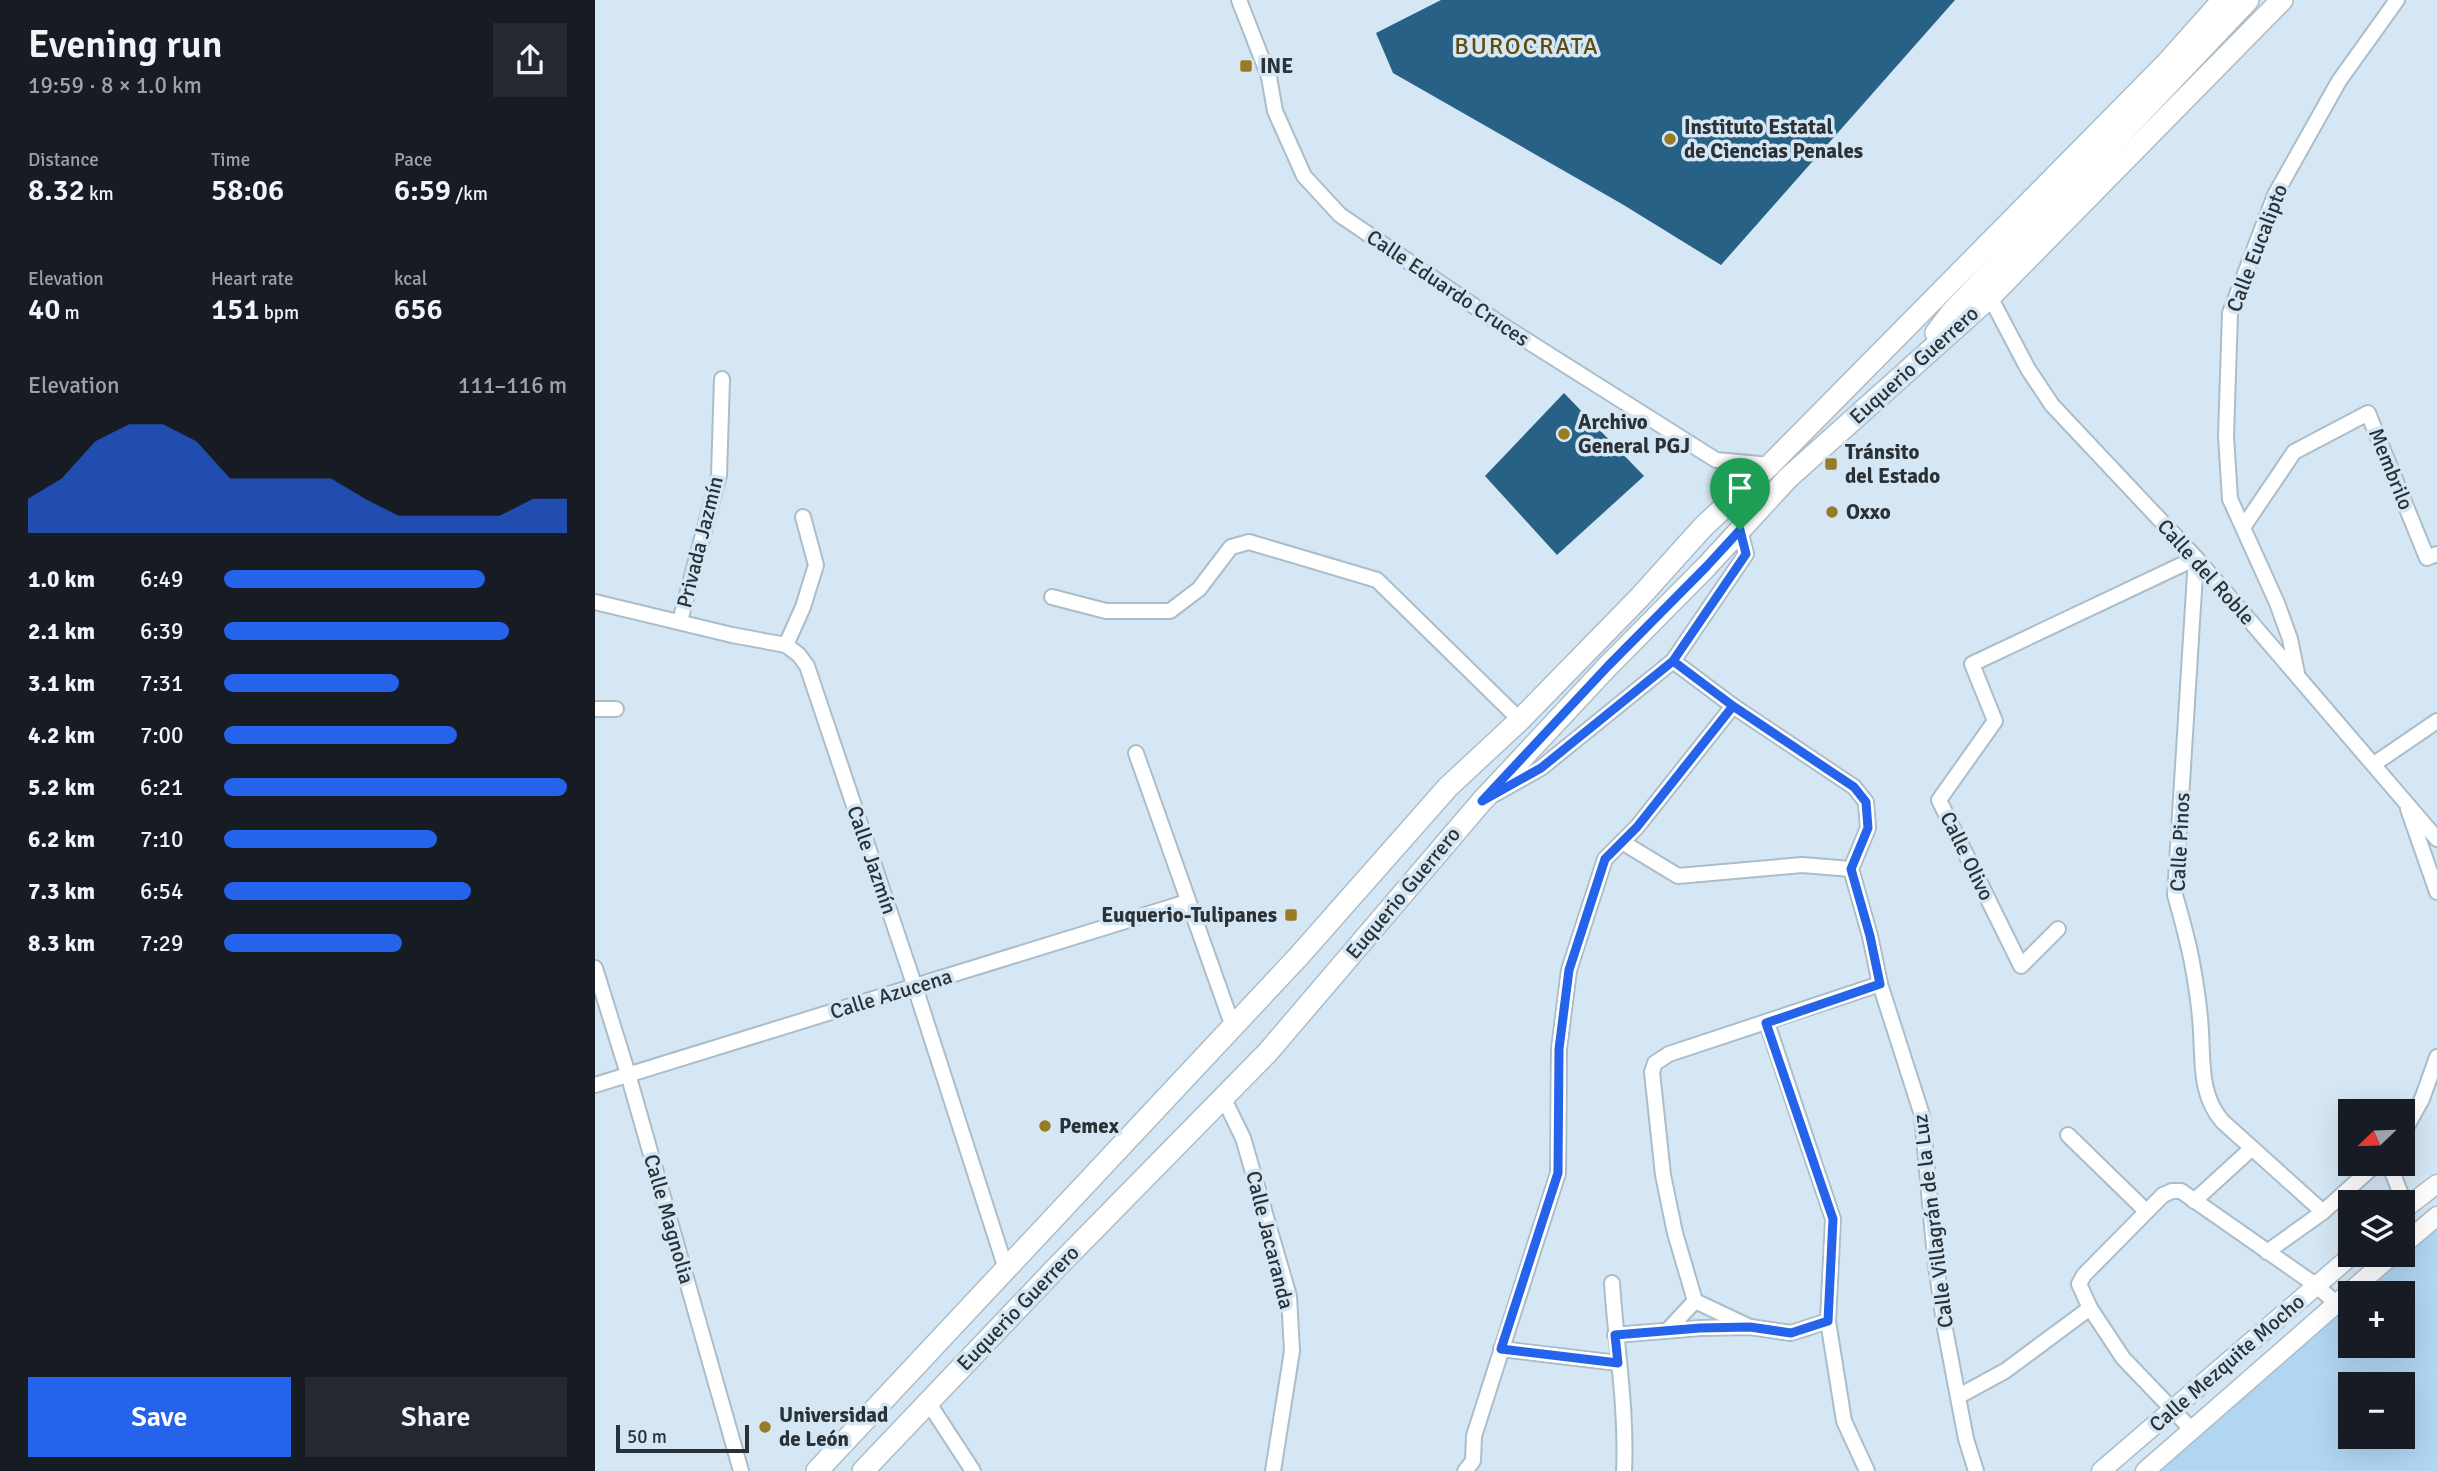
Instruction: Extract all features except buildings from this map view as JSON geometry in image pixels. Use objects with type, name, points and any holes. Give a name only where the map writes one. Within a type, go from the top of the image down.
[{"type":"main road","name":"Euquerio Guerrero","points":[[817,1471],[1299,956],[1448,787],[1520,720],[1640,597],[1704,526],[1770,465],[2167,73],[2223,0]]},
{"type":"main road","points":[[1907,372],[1951,313],[2167,73],[2248,0]]},
{"type":"main road","name":"Euquerio Guerrero","points":[[863,1471],[1057,1267],[1268,1052],[1482,801],[1788,478],[1990,297],[2282,0]]},
{"type":"street","name":"Calle Eduardo Cruces","points":[[1238,0],[1269,77],[1275,111],[1304,176],[1340,215],[1502,326],[1716,460],[1770,465]]},
{"type":"street","name":"Calle Eucalipto","points":[[2297,673],[2290,639],[2277,603],[2230,499],[2227,449],[2230,313],[2275,195],[2339,81],[2397,0]]},
{"type":"street","name":"Calle del Roble","points":[[1990,297],[2028,369],[2052,405],[2196,558],[2437,839]]},
{"type":"street","name":"Privada Jazmín","points":[[680,621],[719,475],[722,379]]},
{"type":"street","name":"Membrilo","points":[[2244,526],[2294,452],[2368,413],[2427,558],[2437,554]]},
{"type":"street","points":[[595,602],[732,635],[786,645],[803,607],[816,565],[803,517]]},
{"type":"street","points":[[1482,801],[1541,768],[1673,661],[1746,554],[1740,530]]},
{"type":"street","points":[[1052,597],[1106,611],[1170,611],[1199,589],[1231,547],[1249,542],[1377,580],[1520,720]]},
{"type":"street","name":"Calle Olivo","points":[[2058,929],[2021,966],[1939,800],[1995,721],[1972,664],[2196,558]]},
{"type":"street","name":"Calle Pinos","points":[[2196,558],[2175,895],[2195,976],[2203,1082],[2214,1111],[2251,1149],[2323,1212]]},
{"type":"street","name":"Calle Jazmín","points":[[786,645],[799,655],[807,666],[1006,1269]]},
{"type":"street","points":[[1622,842],[1678,876],[1802,865],[1851,869],[1868,828],[1866,802],[1854,787],[1733,706],[1673,661]]},
{"type":"street","points":[[1469,1466],[1474,1436],[1558,1173],[1559,1049],[1569,970],[1605,859],[1637,827],[1733,706]]},
{"type":"street","points":[[595,709],[615,709]]},
{"type":"street","points":[[2374,764],[2437,721]]},
{"type":"street","points":[[1136,753],[1233,1027]]},
{"type":"street","points":[[2403,798],[2437,892]]},
{"type":"street","name":"Calle Villagrán de la Luz","points":[[1851,869],[1880,984],[1922,1115],[1935,1258],[1945,1329],[1966,1439],[1976,1471]]},
{"type":"street","name":"Calle Azucena","points":[[595,1085],[1187,902]]},
{"type":"street","name":"Calle Magnolia","points":[[595,968],[628,1074],[741,1471]]},
{"type":"street","points":[[1750,1327],[1695,1301],[1675,1233],[1663,1175],[1652,1072],[1654,1063],[1662,1057],[1880,984]]},
{"type":"street","points":[[1766,1023],[1833,1219],[1828,1321],[1844,1421],[1867,1471]]},
{"type":"street","points":[[2415,1112],[2437,1057]]},
{"type":"street","name":"Calle Jacaranda","points":[[1223,1097],[1243,1138],[1289,1296],[1293,1350],[1273,1471]]},
{"type":"street","points":[[2068,1135],[2146,1211]]},
{"type":"street","points":[[2194,1200],[2251,1149]]},
{"type":"street","points":[[2267,1252],[2323,1212],[2363,1176]]},
{"type":"street","points":[[2415,1200],[2437,1184]]},
{"type":"street","points":[[2192,1430],[2123,1358],[2090,1308],[2079,1284],[2084,1275],[2163,1195],[2181,1191],[2317,1286],[2337,1304]]},
{"type":"street","points":[[2415,1235],[2437,1216]]},
{"type":"street","name":"Calle Mezquite Mocho","points":[[2101,1471],[2338,1267]]},
{"type":"street","name":"Calle Mezquite Mocho","points":[[2145,1471],[2379,1267]]},
{"type":"street","points":[[1612,1283],[1624,1406],[1624,1471]]},
{"type":"street","points":[[1668,1330],[1695,1301]]},
{"type":"street","points":[[1959,1396],[2005,1371],[2090,1308]]},
{"type":"street","points":[[1615,1335],[1750,1327],[1791,1333],[1828,1321]]},
{"type":"street","points":[[1501,1349],[1618,1363]]},
{"type":"street","points":[[928,1402],[973,1471]]},
{"type":"shaded area","points":[[2437,1221],[2437,1471],[2155,1471],[2338,1314],[2338,1358],[2415,1358],[2415,1281],[2375,1281],[2388,1267],[2415,1267],[2415,1240]]},
{"type":"place","name":"INE","points":[[1246,66]]},
{"type":"place","name":"Instituto Estatal de Ciencias Penales","points":[[1670,139]]},
{"type":"place","name":"Archivo General PGJ","points":[[1564,434]]},
{"type":"place","name":"Tránsito del Estado","points":[[1831,464]]},
{"type":"place","name":"Oxxo","points":[[1832,512]]},
{"type":"place","name":"Euquerio-Tulipanes","points":[[1291,915]]},
{"type":"place","name":"Pemex","points":[[1045,1126]]},
{"type":"place","name":"Universidad de León","points":[[765,1427]]},
{"type":"district","name":"BUROCRATA","points":[[1527,46]]},
{"type":"route","points":[[1740,530],[1482,801],[1541,768],[1673,661],[1733,706],[1854,787],[1866,802],[1868,828],[1851,869],[1880,984],[1766,1023],[1833,1219],[1828,1321],[1791,1333],[1750,1327],[1615,1335],[1618,1363],[1501,1349],[1558,1173],[1559,1049],[1569,970],[1605,859],[1637,827],[1733,706],[1673,661],[1746,554],[1740,530]]}]
